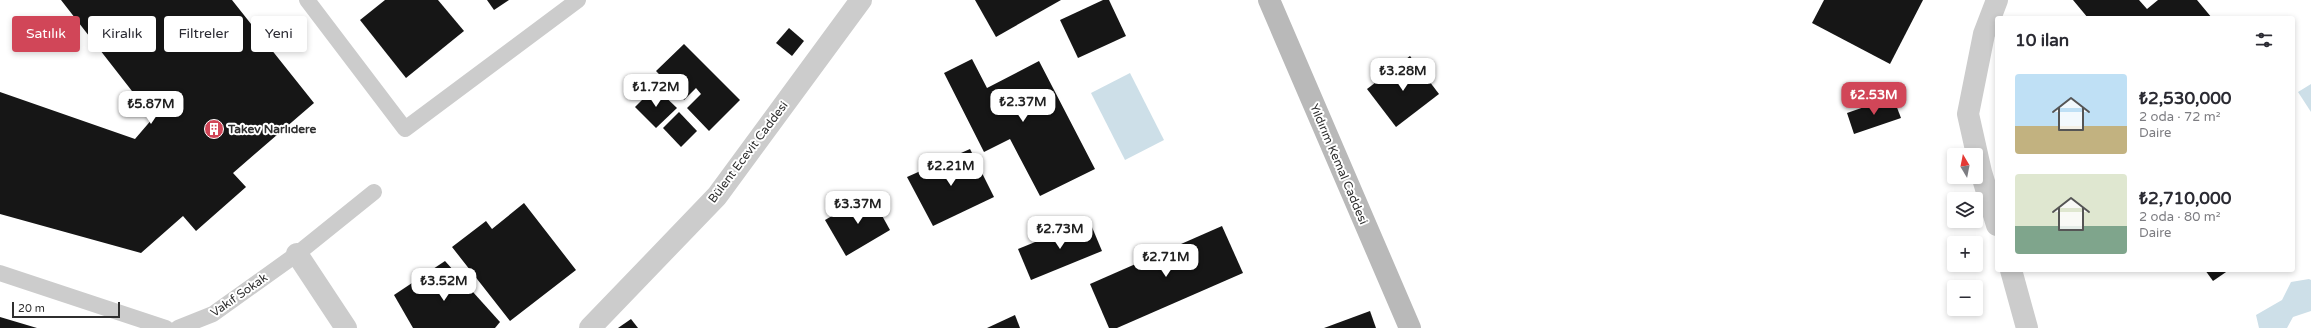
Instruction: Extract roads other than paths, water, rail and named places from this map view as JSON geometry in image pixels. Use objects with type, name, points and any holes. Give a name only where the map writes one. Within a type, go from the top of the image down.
[{"type":"street","name":"Bülent Ecevit Caddesi","points":[[590,328],[717,196],[861,0]]},
{"type":"street","name":"Yıldırım Kemal Caddesi","points":[[1269,0],[1410,328]]},
{"type":"street","points":[[1995,218],[1981,172],[1968,114],[1984,34],[1996,0]]},
{"type":"street","points":[[297,254],[346,328]]},
{"type":"street","points":[[2012,272],[2027,328]]},
{"type":"lane","points":[[307,0],[405,129],[578,0]]},
{"type":"lane","name":"Vakıf Sokak","points":[[178,328],[214,314],[297,254],[374,192]]},
{"type":"lane","points":[[0,273],[166,328]]},
{"type":"place","name":"Takev Narlıdere","points":[[214,129]]}]
